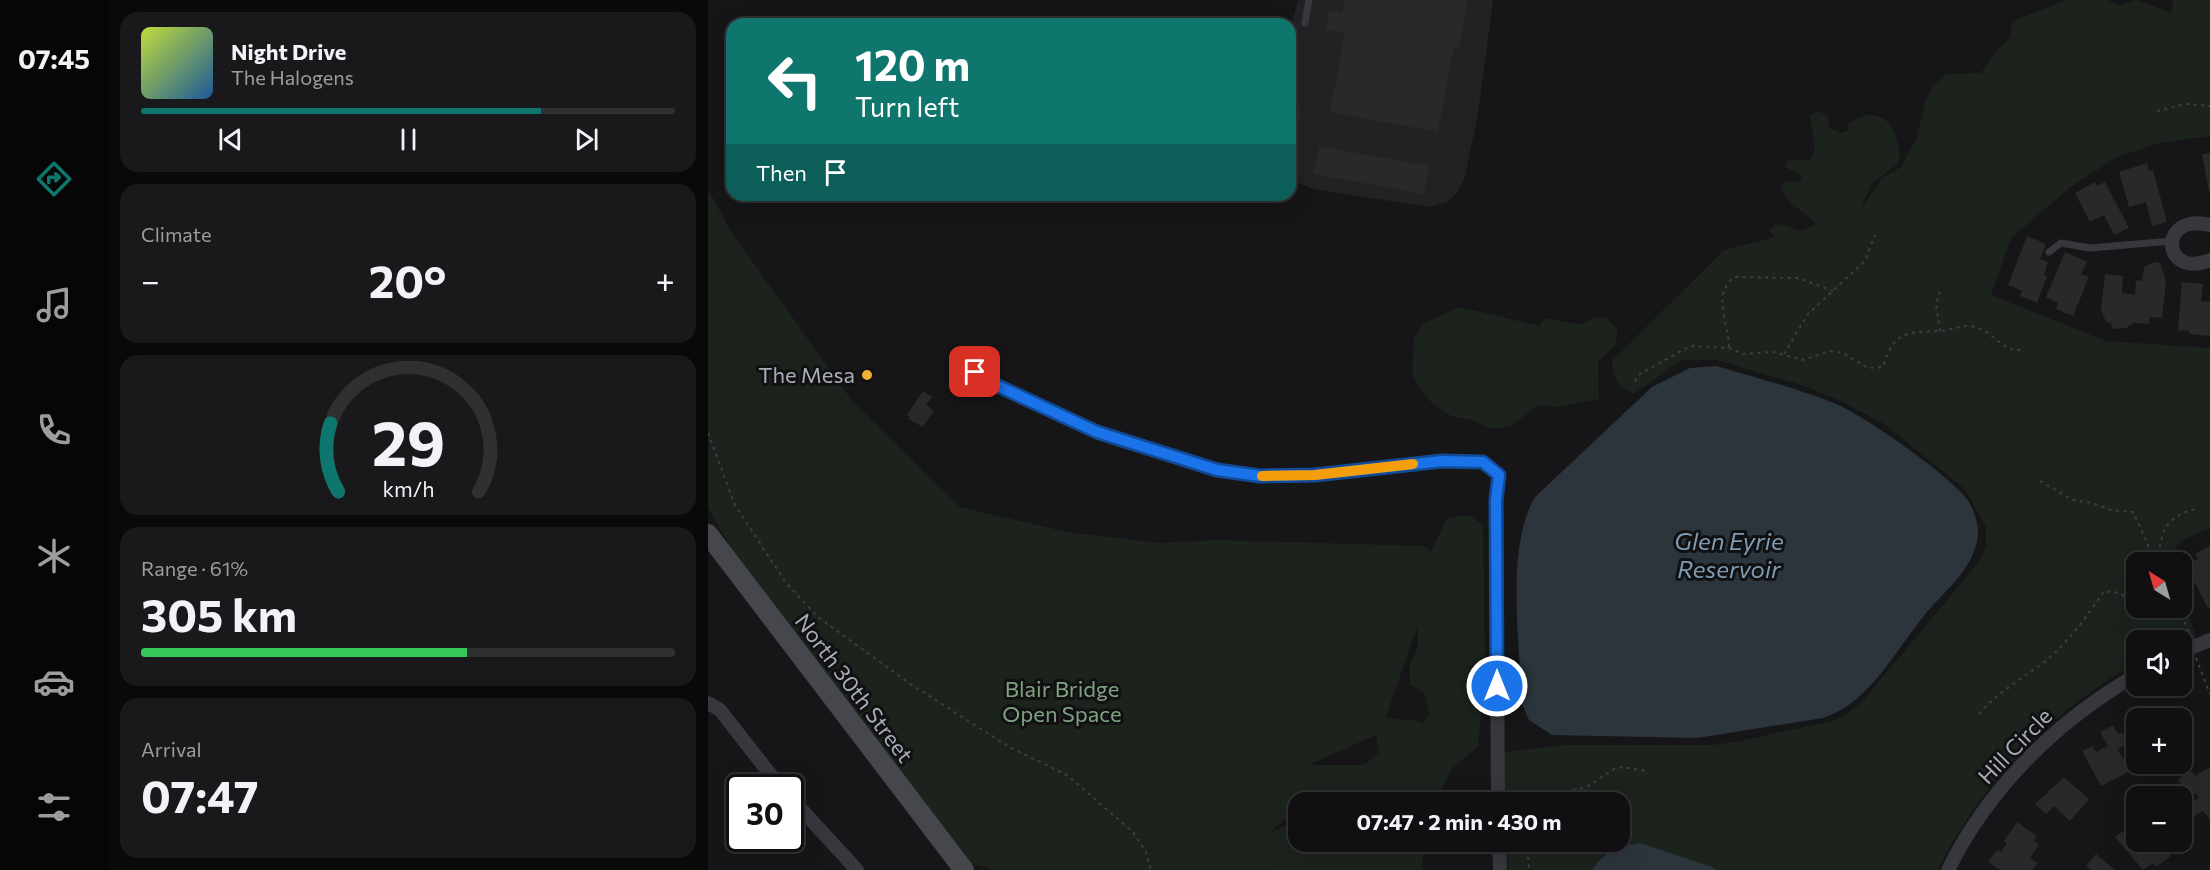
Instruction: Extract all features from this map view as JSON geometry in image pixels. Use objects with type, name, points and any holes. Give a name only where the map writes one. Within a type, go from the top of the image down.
[{"type":"main road","name":"North 30th Street","points":[[708,534],[964,870]]},
{"type":"street","points":[[2210,225],[2195,221],[2186,224],[2178,229],[2172,241],[2174,254],[2188,265],[2197,265],[2210,260]]},
{"type":"street","points":[[975,372],[998,386],[1097,432],[1217,470],[1260,476],[1315,475],[1442,461],[1483,462],[1499,475],[1496,500],[1498,792]]},
{"type":"street","points":[[2192,647],[2210,640]]},
{"type":"street","name":"Hill Circle","points":[[1948,870],[1977,821],[2029,756],[2075,715],[2126,682]]},
{"type":"street","points":[[708,703],[720,710],[771,774]]},
{"type":"street","points":[[804,812],[857,870]]},
{"type":"street","points":[[1499,852],[1500,870]]},
{"type":"lane","points":[[1305,23],[1309,0]]},
{"type":"lane","points":[[2049,252],[2061,243],[2090,248],[2172,241]]},
{"type":"path","points":[[2157,111],[2185,104],[2210,106]]},
{"type":"path","points":[[1784,354],[1808,314],[1865,261],[1875,235]]},
{"type":"path","points":[[1729,348],[1729,332],[1721,300],[1728,281],[1735,277],[1798,278],[1833,291]]},
{"type":"path","points":[[1940,331],[1936,304],[1941,288]]},
{"type":"path","points":[[1635,381],[1638,375],[1690,346],[1729,348],[1743,354],[1784,354],[1803,360],[1830,351],[1843,353],[1868,368],[1878,369],[1883,367],[1888,352],[1897,340],[1908,333],[1940,331],[1965,324],[1979,328],[2005,348],[2021,350]]},
{"type":"path","points":[[708,433],[735,505],[786,583],[818,617],[909,683],[1009,747],[1067,775],[1132,832],[1146,852],[1151,870]]},
{"type":"path","points":[[2040,481],[2073,500],[2092,502],[2111,510],[2133,512],[2138,518],[2149,552]]},
{"type":"path","points":[[2159,552],[2163,531],[2171,519],[2178,514],[2198,508]]},
{"type":"path","points":[[1979,714],[1995,697],[2047,659],[2086,619],[2104,591],[2120,593],[2126,598]]},
{"type":"path","points":[[1561,792],[1585,788],[1614,769],[1623,767],[1646,771]]},
{"type":"path","points":[[1528,852],[1529,870]]},
{"type":"shaded area","points":[[1298,0],[1493,0],[1478,113],[1465,177],[1457,193],[1447,202],[1429,207],[1313,189],[1296,180],[1296,18],[1293,18]]},
{"type":"green space","points":[[2067,0],[2107,0],[2121,5],[2136,0],[2172,13],[2173,0],[2210,0],[2210,136],[2159,143],[2117,157],[2073,185],[2011,238],[1991,295],[2106,341],[2210,348],[2210,529],[2190,536],[2179,543],[2174,552],[2126,552],[2126,618],[2190,618],[2196,636],[2192,638],[2192,630],[2126,630],[2126,669],[2076,703],[2021,752],[1975,808],[1955,838],[1938,870],[1508,870],[1507,852],[1630,852],[1630,792],[1504,792],[1504,752],[1566,745],[1712,745],[1832,721],[1845,715],[1862,702],[1979,562],[1986,547],[1986,527],[1964,488],[1884,424],[1843,402],[1805,386],[1716,360],[1681,360],[1634,394],[1617,382],[1612,361],[1724,250],[1775,237],[1769,230],[1776,224],[1788,226],[1797,231],[1815,226],[1814,221],[1792,204],[1781,191],[1784,181],[1799,182],[1802,176],[1785,167],[1786,161],[1800,159],[1810,161],[1815,149],[1810,116],[1819,111],[1828,117],[1829,128],[1841,133],[1848,131],[1848,124],[1860,117],[1870,115],[1880,117],[1893,130],[1897,139],[1899,163],[1871,184],[1860,211],[1882,178],[1901,167],[1916,139],[1931,88],[1946,74],[1981,73],[1999,48],[2009,39],[2012,25],[2018,19]]},
{"type":"green space","name":"Blair Bridge Open Space","points":[[708,189],[732,233],[853,402],[960,507],[1067,532],[1159,543],[1215,540],[1424,546],[1431,552],[1447,518],[1469,515],[1483,525],[1485,667],[1478,747],[1452,768],[1440,792],[1288,792],[1288,817],[1268,834],[1288,824],[1288,852],[1423,852],[1422,870],[994,870],[969,863],[732,550],[708,507]],"holes":[[[1418,624],[1418,647],[1410,663],[1410,684],[1424,693],[1429,713],[1423,723],[1386,717]],[[1376,735],[1379,752],[1365,765],[1309,765]]]},
{"type":"green space","points":[[1460,307],[1539,326],[1545,318],[1582,325],[1592,318],[1606,317],[1618,331],[1615,346],[1598,361],[1599,399],[1560,407],[1538,405],[1510,427],[1490,428],[1472,420],[1451,416],[1432,403],[1419,388],[1412,372],[1414,338],[1422,324]]},
{"type":"water","name":"Glen Eyrie Reservoir","points":[[1717,366],[1791,388],[1847,409],[1927,463],[1960,491],[1969,502],[1975,515],[1978,536],[1974,552],[1955,582],[1923,617],[1867,689],[1839,711],[1823,718],[1697,738],[1552,735],[1529,720],[1522,704],[1517,626],[1517,569],[1526,518],[1535,497],[1652,387],[1690,368]]},
{"type":"water","points":[[1640,843],[1716,870],[1592,870],[1611,852],[1630,852],[1630,845]]},
{"type":"building","points":[[1345,0],[1468,0],[1459,48],[1454,47],[1438,132],[1330,112],[1345,33],[1326,29],[1329,11],[1342,13]]},
{"type":"building","points":[[1296,90],[1302,118],[1296,120]]},
{"type":"building","points":[[1319,146],[1429,166],[1424,194],[1313,174]]},
{"type":"building","points":[[2210,153],[2210,192],[2209,192],[2202,154]]},
{"type":"building","points":[[2147,163],[2149,171],[2153,170],[2167,222],[2152,226],[2146,202],[2129,207],[2119,172]]},
{"type":"building","points":[[2095,182],[2097,186],[2105,182],[2129,228],[2114,235],[2104,215],[2090,222],[2075,193]]},
{"type":"building","points":[[2027,236],[2046,244],[2040,259],[2048,262],[2044,275],[2047,276],[2037,303],[2020,296],[2022,291],[2008,285]]},
{"type":"building","points":[[2065,252],[2087,262],[2081,274],[2089,277],[2073,316],[2056,309],[2058,303],[2046,297]]},
{"type":"building","points":[[2155,262],[2160,263],[2166,281],[2162,318],[2150,317],[2149,324],[2134,323],[2126,328],[2113,329],[2111,323],[2106,322],[2101,310],[2105,274],[2123,276],[2122,293],[2135,295],[2136,280],[2142,281],[2144,267]]},
{"type":"building","points":[[2182,282],[2203,284],[2201,301],[2210,302],[2210,336],[2189,334],[2189,331],[2178,330]]},
{"type":"building","points":[[923,391],[932,397],[926,405],[934,411],[923,427],[908,419],[910,417],[907,415]]},
{"type":"building","points":[[2210,546],[2210,607],[2208,608],[2192,577],[2192,562],[2198,559],[2195,554]]},
{"type":"building","points":[[2113,725],[2118,734],[2122,732],[2126,739],[2126,744],[2118,749],[2126,764],[2126,773],[2101,786],[2082,751],[2093,746],[2096,752],[2108,746],[2100,732]]},
{"type":"building","points":[[2210,767],[2210,819],[2203,811],[2192,817],[2192,802],[2199,798],[2196,793],[2192,795],[2192,786],[2182,786],[2178,779],[2192,774],[2192,771],[2195,776]]},
{"type":"building","points":[[2064,777],[2089,799],[2070,821],[2054,806],[2046,814],[2035,804]]},
{"type":"building","points":[[2017,822],[2037,836],[2034,841],[2039,845],[2030,858],[2037,863],[2032,870],[2000,870],[1988,862],[1997,850],[2001,852],[2007,843],[2004,841]]},
{"type":"building","points":[[2126,829],[2126,850],[2115,837]]},
{"type":"building","points":[[2128,852],[2168,852],[2171,856],[2156,867],[2153,863],[2143,870]]},
{"type":"building","points":[[2096,854],[2115,870],[2091,870],[2086,866]]},
{"type":"slow traffic","points":[[1262,476],[1315,475],[1413,464]]},
{"type":"place","name":"The Mesa","points":[[867,375]]},
{"type":"route","points":[[975,372],[998,386],[1097,432],[1217,470],[1260,476],[1315,475],[1442,461],[1483,462],[1499,475],[1496,500],[1497,686]]}]
